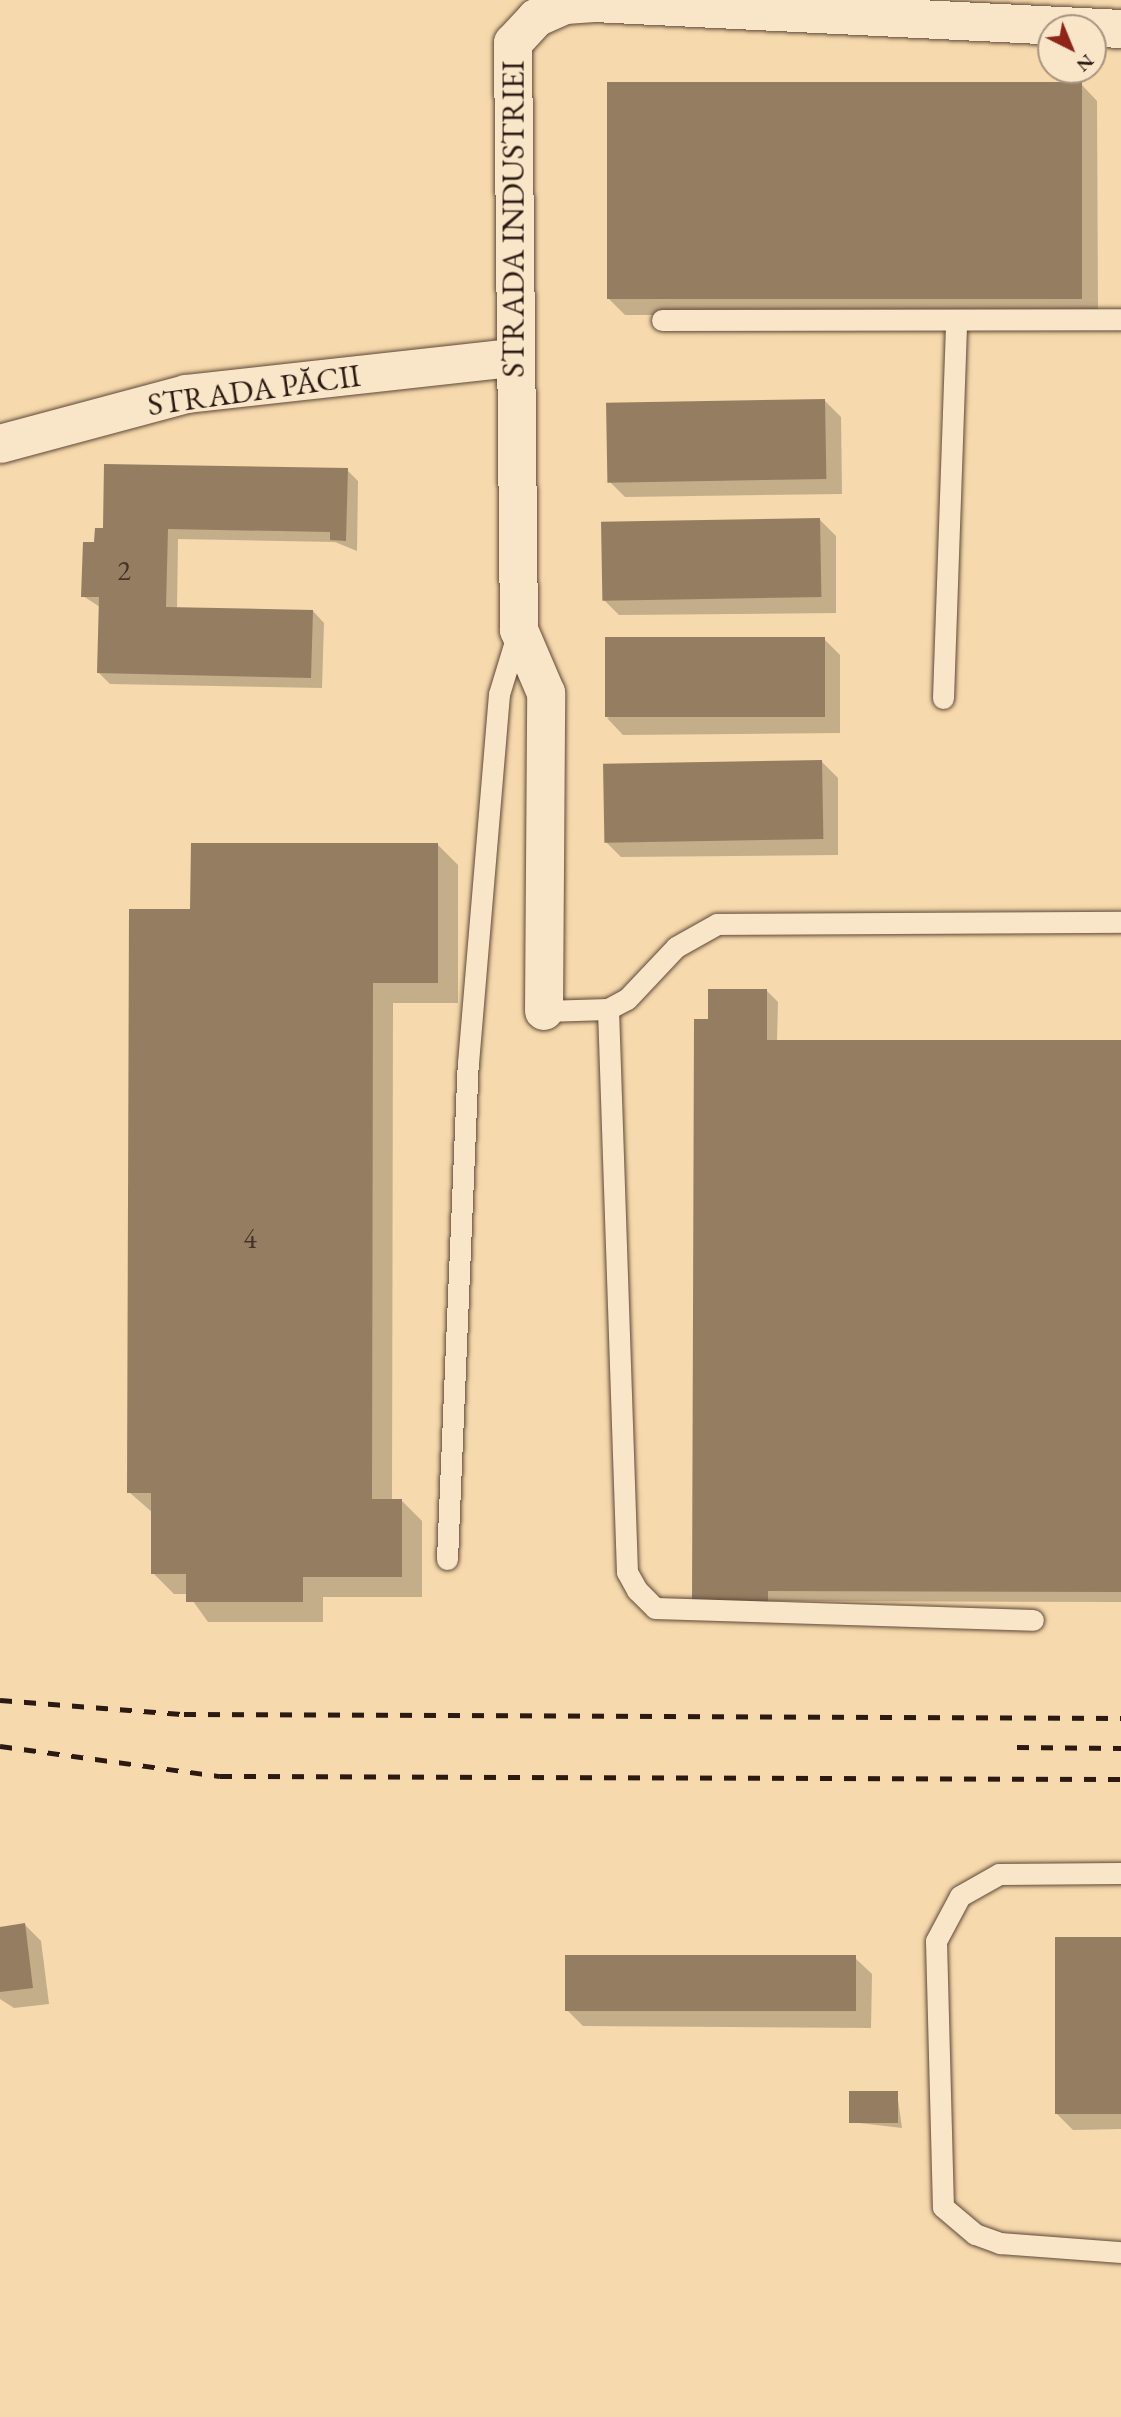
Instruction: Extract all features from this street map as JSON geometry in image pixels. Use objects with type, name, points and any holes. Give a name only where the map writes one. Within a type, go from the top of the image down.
[{"type":"street","name":"STRADA INDUSTRIEI","points":[[544,1011],[546,693],[519,630],[512,358],[513,43],[536,18],[565,5],[594,3],[1121,29]]},
{"type":"street","name":"STRADA PĂCII","points":[[0,444],[186,394],[512,358]]},
{"type":"lane","points":[[662,320],[1121,319]]},
{"type":"lane","points":[[943,698],[956,320]]},
{"type":"lane","points":[[447,1559],[468,1063],[499,694],[519,630]]},
{"type":"lane","points":[[544,1011],[608,1009],[627,999],[676,947],[717,924],[1121,922]]},
{"type":"lane","points":[[608,1009],[627,1572],[637,1590],[655,1608],[1033,1620]]},
{"type":"lane","points":[[1121,1873],[999,1874],[960,1896],[936,1941],[943,2207],[975,2234],[1000,2243],[1121,2252]]},
{"type":"building","points":[[607,82],[1082,84],[1082,299],[607,299]]},
{"type":"building","points":[[825,399],[826,479],[607,483],[606,403]]},
{"type":"building","points":[[104,464],[348,468],[346,541],[330,540],[330,532],[168,529],[166,607],[313,610],[311,678],[97,673],[99,597],[81,597],[83,542],[94,542],[95,528],[103,528]]},
{"type":"building","points":[[820,518],[821,597],[602,601],[601,522]]},
{"type":"building","points":[[605,637],[825,637],[825,717],[605,717]]},
{"type":"building","points":[[822,760],[823,839],[604,843],[603,764]]},
{"type":"building","points":[[191,843],[438,843],[438,983],[373,983],[372,1499],[402,1499],[402,1577],[303,1577],[303,1602],[186,1602],[186,1574],[151,1574],[151,1493],[127,1493],[129,909],[190,909]]},
{"type":"building","points":[[708,989],[767,989],[767,1040],[1121,1040],[1121,1592],[768,1591],[768,1604],[692,1604],[694,1019],[708,1019]]},
{"type":"building","points":[[25,1923],[33,1988],[0,1992],[0,1927]]},
{"type":"building","points":[[1055,1937],[1121,1937],[1121,2114],[1055,2114]]},
{"type":"building","points":[[565,1955],[856,1955],[856,2011],[565,2011]]},
{"type":"building","points":[[849,2091],[898,2091],[898,2123],[849,2123]]},
{"type":"railway","points":[[0,1700],[184,1714],[1121,1718]]},
{"type":"railway","points":[[0,1746],[220,1776],[1121,1779]]},
{"type":"railway","points":[[1017,1747],[1121,1748]]}]
